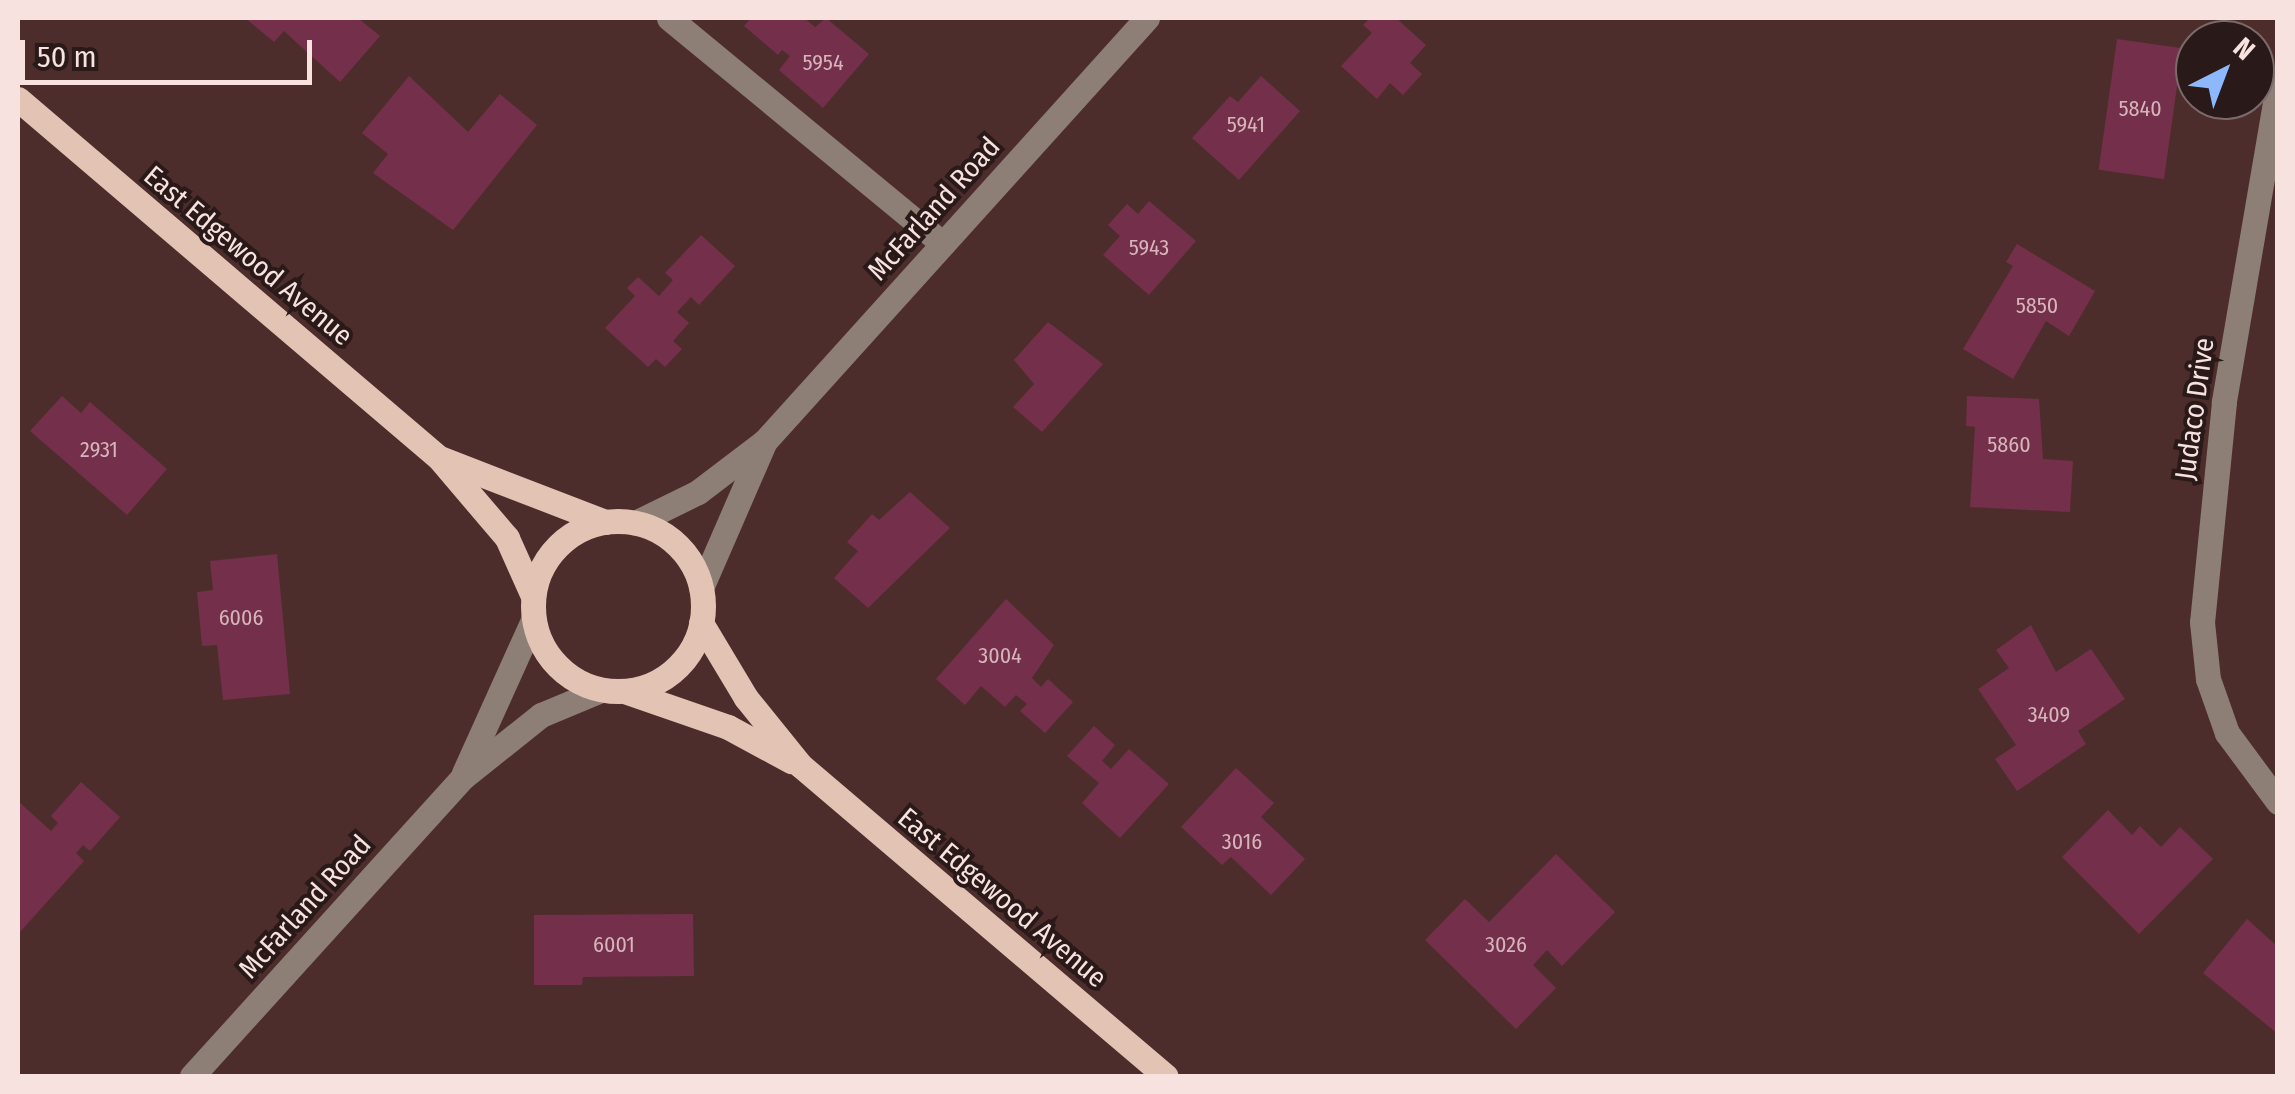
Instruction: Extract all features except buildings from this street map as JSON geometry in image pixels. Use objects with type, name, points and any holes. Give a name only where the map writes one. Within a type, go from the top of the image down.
[{"type":"main road","name":"East Edgewood Avenue","points":[[18,99],[439,458],[507,538],[533,608],[539,640],[564,672],[728,727],[800,766]]},
{"type":"main road","name":"East Edgewood Avenue","points":[[439,458],[605,522],[635,523],[684,553],[701,588],[702,622],[746,698],[800,766],[1165,1076]]},
{"type":"main road","name":"East Edgewood Avenue","points":[[533,608],[549,555],[574,534],[605,522]]},
{"type":"main road","points":[[614,691],[676,669],[702,622]]},
{"type":"street","points":[[669,18],[943,244]]},
{"type":"street","name":"McFarland Road","points":[[635,523],[698,492],[765,441],[1147,18]]},
{"type":"street","name":"Judaco Drive","points":[[2278,86],[2224,402],[2202,602],[2208,679],[2230,739],[2278,802]]},
{"type":"street","name":"McFarland Road","points":[[701,588],[765,441]]},
{"type":"street","name":"McFarland Road","points":[[462,778],[533,608]]},
{"type":"street","name":"McFarland Road","points":[[192,1076],[462,778],[542,715],[614,691]]}]
